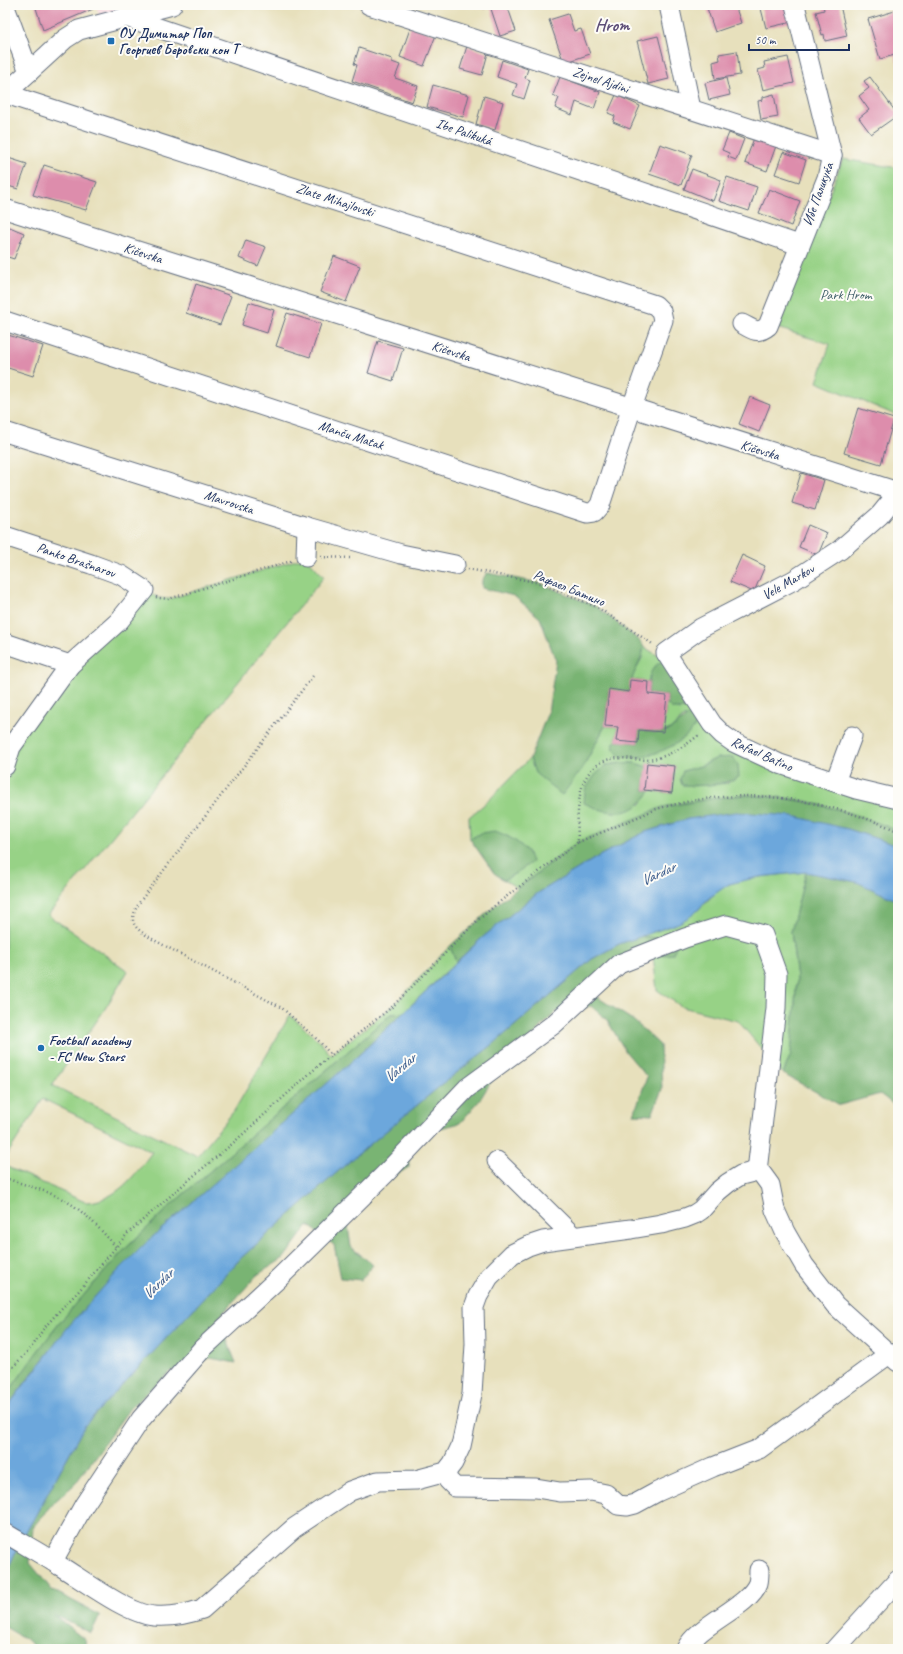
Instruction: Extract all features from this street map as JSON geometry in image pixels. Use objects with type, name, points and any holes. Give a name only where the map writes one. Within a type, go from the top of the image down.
[{"type":"street","points":[[6,94],[65,39],[79,30],[129,18],[172,5]]},
{"type":"street","name":"Zejnel Ajdini","points":[[369,5],[832,155]]},
{"type":"street","points":[[669,5],[691,109]]},
{"type":"street","name":"Ибе Паликуќа","points":[[742,324],[758,331],[762,331],[768,326],[827,178],[832,155],[795,5]]},
{"type":"street","points":[[5,7],[29,72]]},
{"type":"street","name":"Ibe Palikuḱa","points":[[129,18],[800,245]]},
{"type":"street","name":"Manču Matak","points":[[5,321],[587,513],[594,512],[600,505],[631,410],[663,320],[661,311],[655,306],[6,94]]},
{"type":"street","name":"Kičevska","points":[[5,209],[349,318],[631,410],[898,493]]},
{"type":"street","name":"Mavrovska","points":[[5,432],[306,527],[401,554],[455,565]]},
{"type":"street","name":"Vele Markov","points":[[666,653],[701,628],[794,580],[840,550],[880,515],[898,493]]},
{"type":"street","points":[[306,527],[306,557]]},
{"type":"street","name":"Panko Brašnarov","points":[[5,536],[103,568],[121,576],[144,590],[119,621],[70,665]]},
{"type":"street","points":[[5,643],[70,665],[16,743],[8,747],[5,766]]},
{"type":"street","name":"Rafael Batino","points":[[666,653],[712,724],[723,735],[741,747],[780,764],[856,789],[898,799]]},
{"type":"street","points":[[835,782],[852,736]]},
{"type":"street","points":[[48,1559],[141,1419],[203,1348],[280,1278],[385,1174],[467,1088],[554,1024],[619,964],[685,938],[726,925],[763,935],[777,974],[776,1008],[757,1171]]},
{"type":"street","points":[[498,1161],[573,1236]]},
{"type":"street","points":[[5,1533],[106,1596],[139,1613],[154,1616],[192,1613],[202,1609],[210,1604],[294,1528],[350,1491],[378,1481],[416,1480],[436,1476],[446,1472],[453,1463],[461,1446],[472,1394],[475,1344],[474,1307],[478,1296],[490,1276],[512,1254],[543,1241],[661,1224],[695,1214],[728,1183],[741,1175],[757,1171]]},
{"type":"street","points":[[446,1472],[448,1480],[455,1486],[536,1488],[560,1492],[591,1491],[606,1494],[618,1505],[627,1506],[713,1467],[760,1449],[894,1358],[835,1304],[804,1265],[785,1232],[776,1210],[770,1185],[767,1180],[757,1171]]},
{"type":"street","points":[[686,1649],[696,1636],[749,1596],[758,1583],[759,1570]]},
{"type":"street","points":[[835,1649],[898,1580]]},
{"type":"path","name":"Рафаел Батино","points":[[455,565],[470,570],[540,584],[597,607],[666,653]]},
{"type":"path","points":[[313,676],[141,900],[132,917],[137,928],[154,940],[282,1008],[320,1042],[331,1055]]},
{"type":"path","points":[[578,842],[580,792],[585,779],[594,768],[606,760],[613,758],[643,760],[674,752],[712,724]]},
{"type":"path","points":[[5,1376],[34,1344],[44,1328],[61,1308],[78,1292],[128,1233],[232,1144],[331,1055],[393,1006],[450,946],[492,908],[578,842],[663,807],[716,798],[745,795],[771,796],[807,801],[850,813],[898,831]]},
{"type":"path","points":[[5,1178],[40,1190],[73,1205],[116,1246]]},
{"type":"shaded area","points":[[96,5],[143,5],[99,15]]},
{"type":"green space","name":"Park Hrom","points":[[843,159],[898,168],[898,416],[817,382],[830,344],[777,328]]},
{"type":"green space","points":[[306,557],[324,577],[48,915],[128,971],[103,1012],[52,1085],[197,1156],[234,1111],[290,1015],[320,1042],[331,1055],[393,1006],[450,946],[456,962],[403,1013],[391,1014],[171,1205],[122,1252],[60,1322],[5,1397],[5,1166],[85,1202],[96,1201],[124,1186],[139,1170],[152,1152],[43,1099],[5,1158],[5,766],[11,747],[144,590],[159,598],[169,599]]},
{"type":"green space","points":[[487,573],[540,583],[597,607],[640,641],[644,647],[629,692],[609,690],[605,726],[582,769],[562,795],[535,773],[530,758],[548,712],[556,661],[540,618],[514,596],[482,588],[482,580]]},
{"type":"green space","points":[[644,647],[665,660],[649,676],[649,682],[630,680],[642,658]]},
{"type":"green space","points":[[665,660],[691,702],[683,708],[671,708],[667,702],[667,696],[648,694],[650,674],[652,670],[655,666]]},
{"type":"green space","points":[[691,702],[723,735],[898,799],[898,831],[850,813],[807,801],[771,796],[745,795],[687,802],[663,807],[568,849],[518,888],[504,880],[516,873],[530,855],[525,849],[507,836],[481,833],[470,839],[469,817],[487,802],[530,758],[535,773],[582,769],[605,726],[618,727],[616,741],[613,744],[614,750],[640,757],[654,753],[682,740],[685,716],[671,729],[663,732],[666,703],[679,710],[686,708]],"holes":[[[717,758],[729,783],[692,786],[683,771],[701,766]],[[635,763],[647,767],[647,763],[675,766],[672,793],[650,791],[640,805],[606,765]]]},
{"type":"green space","points":[[695,710],[700,716],[696,724],[691,732],[676,744],[658,752],[640,757],[621,757],[614,750],[613,744],[616,741],[638,743],[639,730],[656,732],[666,731],[671,729]]},
{"type":"green space","points":[[733,757],[738,765],[739,777],[719,784],[682,785],[680,779],[683,771],[701,766],[717,758]]},
{"type":"green space","points":[[635,763],[647,767],[644,790],[650,791],[643,800],[634,808],[620,812],[605,811],[584,803],[585,790],[595,775],[606,765]]},
{"type":"green space","points":[[745,795],[765,796],[804,802],[861,817],[898,831],[898,846],[848,829],[688,819],[645,832],[599,856],[538,893],[483,937],[456,962],[450,946],[498,903],[578,842],[663,807],[716,798]]},
{"type":"green space","points":[[495,831],[512,839],[522,846],[530,856],[532,862],[504,880],[494,873],[470,839],[481,833]]},
{"type":"green space","points":[[806,872],[791,932],[797,978],[791,1054],[783,1074],[738,1021],[682,1007],[657,990],[653,956],[641,936],[686,919],[725,886],[730,884],[758,877]]},
{"type":"green space","points":[[806,872],[857,882],[898,901],[898,1108],[880,1094],[840,1105],[783,1074],[791,1054],[797,978],[791,932]]},
{"type":"green space","points":[[641,936],[678,941],[673,954],[653,956],[610,976],[591,993],[634,1021],[660,1045],[662,1089],[652,1115],[634,1114],[647,1077],[626,1052],[607,1020],[591,1006],[556,1012],[497,1072],[479,1101],[460,1123],[437,1129],[408,1141],[409,1167],[364,1195],[346,1213],[351,1247],[373,1265],[361,1280],[341,1278],[334,1245],[308,1225],[284,1258],[257,1275],[216,1321],[227,1340],[236,1363],[210,1358],[171,1371],[130,1408],[75,1484],[53,1503],[33,1527],[30,1563],[52,1590],[100,1615],[91,1633],[54,1615],[85,1640],[86,1649],[35,1649],[29,1641],[5,1627],[5,1575],[16,1551],[85,1425],[242,1257],[344,1166],[446,1081],[491,1046],[592,959],[619,944]]},
{"type":"green space","points":[[403,1013],[309,1100],[148,1241],[109,1281],[73,1322],[5,1410],[5,1397],[37,1352],[60,1322],[122,1252],[171,1205],[391,1014]]},
{"type":"water","name":"Vardar","points":[[736,812],[793,816],[848,829],[898,846],[898,901],[857,882],[806,872],[759,877],[729,884],[709,898],[694,914],[679,923],[619,944],[592,959],[491,1046],[446,1081],[344,1166],[242,1257],[85,1425],[16,1551],[5,1575],[5,1410],[68,1327],[117,1272],[148,1241],[360,1054],[483,937],[538,893],[599,856],[645,832],[688,819]]},
{"type":"building","points":[[35,5],[92,5],[93,9],[43,30]]},
{"type":"building","points":[[482,5],[507,5],[516,31],[500,36],[490,6],[483,9]]},
{"type":"building","points":[[706,5],[735,5],[741,23],[715,32]]},
{"type":"building","points":[[760,5],[792,5],[796,21],[766,28]]},
{"type":"building","points":[[823,5],[840,5],[847,36],[825,41],[816,12],[824,10]]},
{"type":"building","points":[[898,10],[898,64],[895,55],[880,59],[868,19]]},
{"type":"building","points":[[568,14],[574,31],[581,29],[590,54],[564,63],[549,20]]},
{"type":"building","points":[[411,26],[436,35],[424,66],[400,57]]},
{"type":"building","points":[[658,36],[669,79],[648,84],[637,41]]},
{"type":"building","points":[[467,46],[488,53],[482,75],[460,69]]},
{"type":"building","points":[[359,48],[392,59],[392,62],[400,65],[395,78],[418,86],[412,102],[352,81],[357,65],[354,64]]},
{"type":"building","points":[[737,51],[740,75],[715,79],[713,62],[720,60],[719,54]]},
{"type":"building","points":[[788,57],[794,83],[763,90],[758,70],[765,68],[764,62]]},
{"type":"building","points":[[502,60],[528,69],[525,78],[530,80],[524,99],[513,95],[517,84],[497,77]]},
{"type":"building","points":[[560,77],[600,92],[594,109],[576,102],[572,115],[555,108],[559,98],[553,95]]},
{"type":"building","points":[[870,77],[898,115],[871,134],[859,118],[869,110],[859,96],[869,88],[864,81]]},
{"type":"building","points":[[726,78],[730,95],[709,100],[705,83]]},
{"type":"building","points":[[433,85],[469,95],[463,117],[427,107]]},
{"type":"building","points":[[774,94],[778,117],[761,120],[758,101],[763,100],[763,97]]},
{"type":"building","points":[[616,95],[640,106],[630,129],[613,122],[615,116],[608,113]]},
{"type":"building","points":[[484,96],[503,102],[495,130],[476,124]]},
{"type":"building","points":[[729,133],[744,139],[736,160],[728,157],[729,153],[722,150]]},
{"type":"building","points":[[754,138],[776,146],[767,171],[745,163]]},
{"type":"building","points":[[660,144],[692,155],[681,185],[649,174]]},
{"type":"building","points":[[783,152],[806,160],[799,182],[775,174]]},
{"type":"building","points":[[5,157],[27,164],[18,189],[5,185]]},
{"type":"building","points":[[44,165],[97,182],[86,210],[33,195]]},
{"type":"building","points":[[692,169],[721,180],[713,201],[684,189]]},
{"type":"building","points":[[727,177],[757,187],[749,211],[719,201]]},
{"type":"building","points":[[769,189],[800,201],[791,226],[759,213]]},
{"type":"building","points":[[5,225],[24,233],[14,259],[5,256]]},
{"type":"building","points":[[246,240],[266,247],[258,266],[239,258]]},
{"type":"building","points":[[334,256],[360,266],[346,302],[320,292]]},
{"type":"building","points":[[196,284],[231,296],[220,325],[186,313]]},
{"type":"building","points":[[249,302],[274,310],[267,333],[242,325]]},
{"type":"building","points":[[287,313],[321,324],[310,357],[276,346]]},
{"type":"building","points":[[5,334],[43,346],[33,376],[5,367]]},
{"type":"building","points":[[378,341],[403,348],[393,381],[368,373]]},
{"type":"building","points":[[750,397],[770,405],[759,432],[739,424]]},
{"type":"building","points":[[858,408],[894,419],[881,464],[844,453]]},
{"type":"building","points":[[801,473],[824,480],[815,510],[792,503]]},
{"type":"building","points":[[808,525],[827,533],[818,555],[799,547]]},
{"type":"building","points":[[742,555],[765,566],[754,592],[730,582]]},
{"type":"building","points":[[630,680],[649,682],[648,694],[667,696],[663,732],[639,730],[638,743],[616,741],[618,727],[605,726],[609,689],[629,692]]},
{"type":"building","points":[[647,763],[675,766],[672,793],[644,790]]},
{"type":"place","name":"ОУ Димитар Поп Георгиев Беровски кон Т","points":[[111,41]]},
{"type":"place","name":"Football academy - FC New Stars","points":[[41,1048]]},
{"type":"district","name":"Hrom","points":[[612,25]]}]
